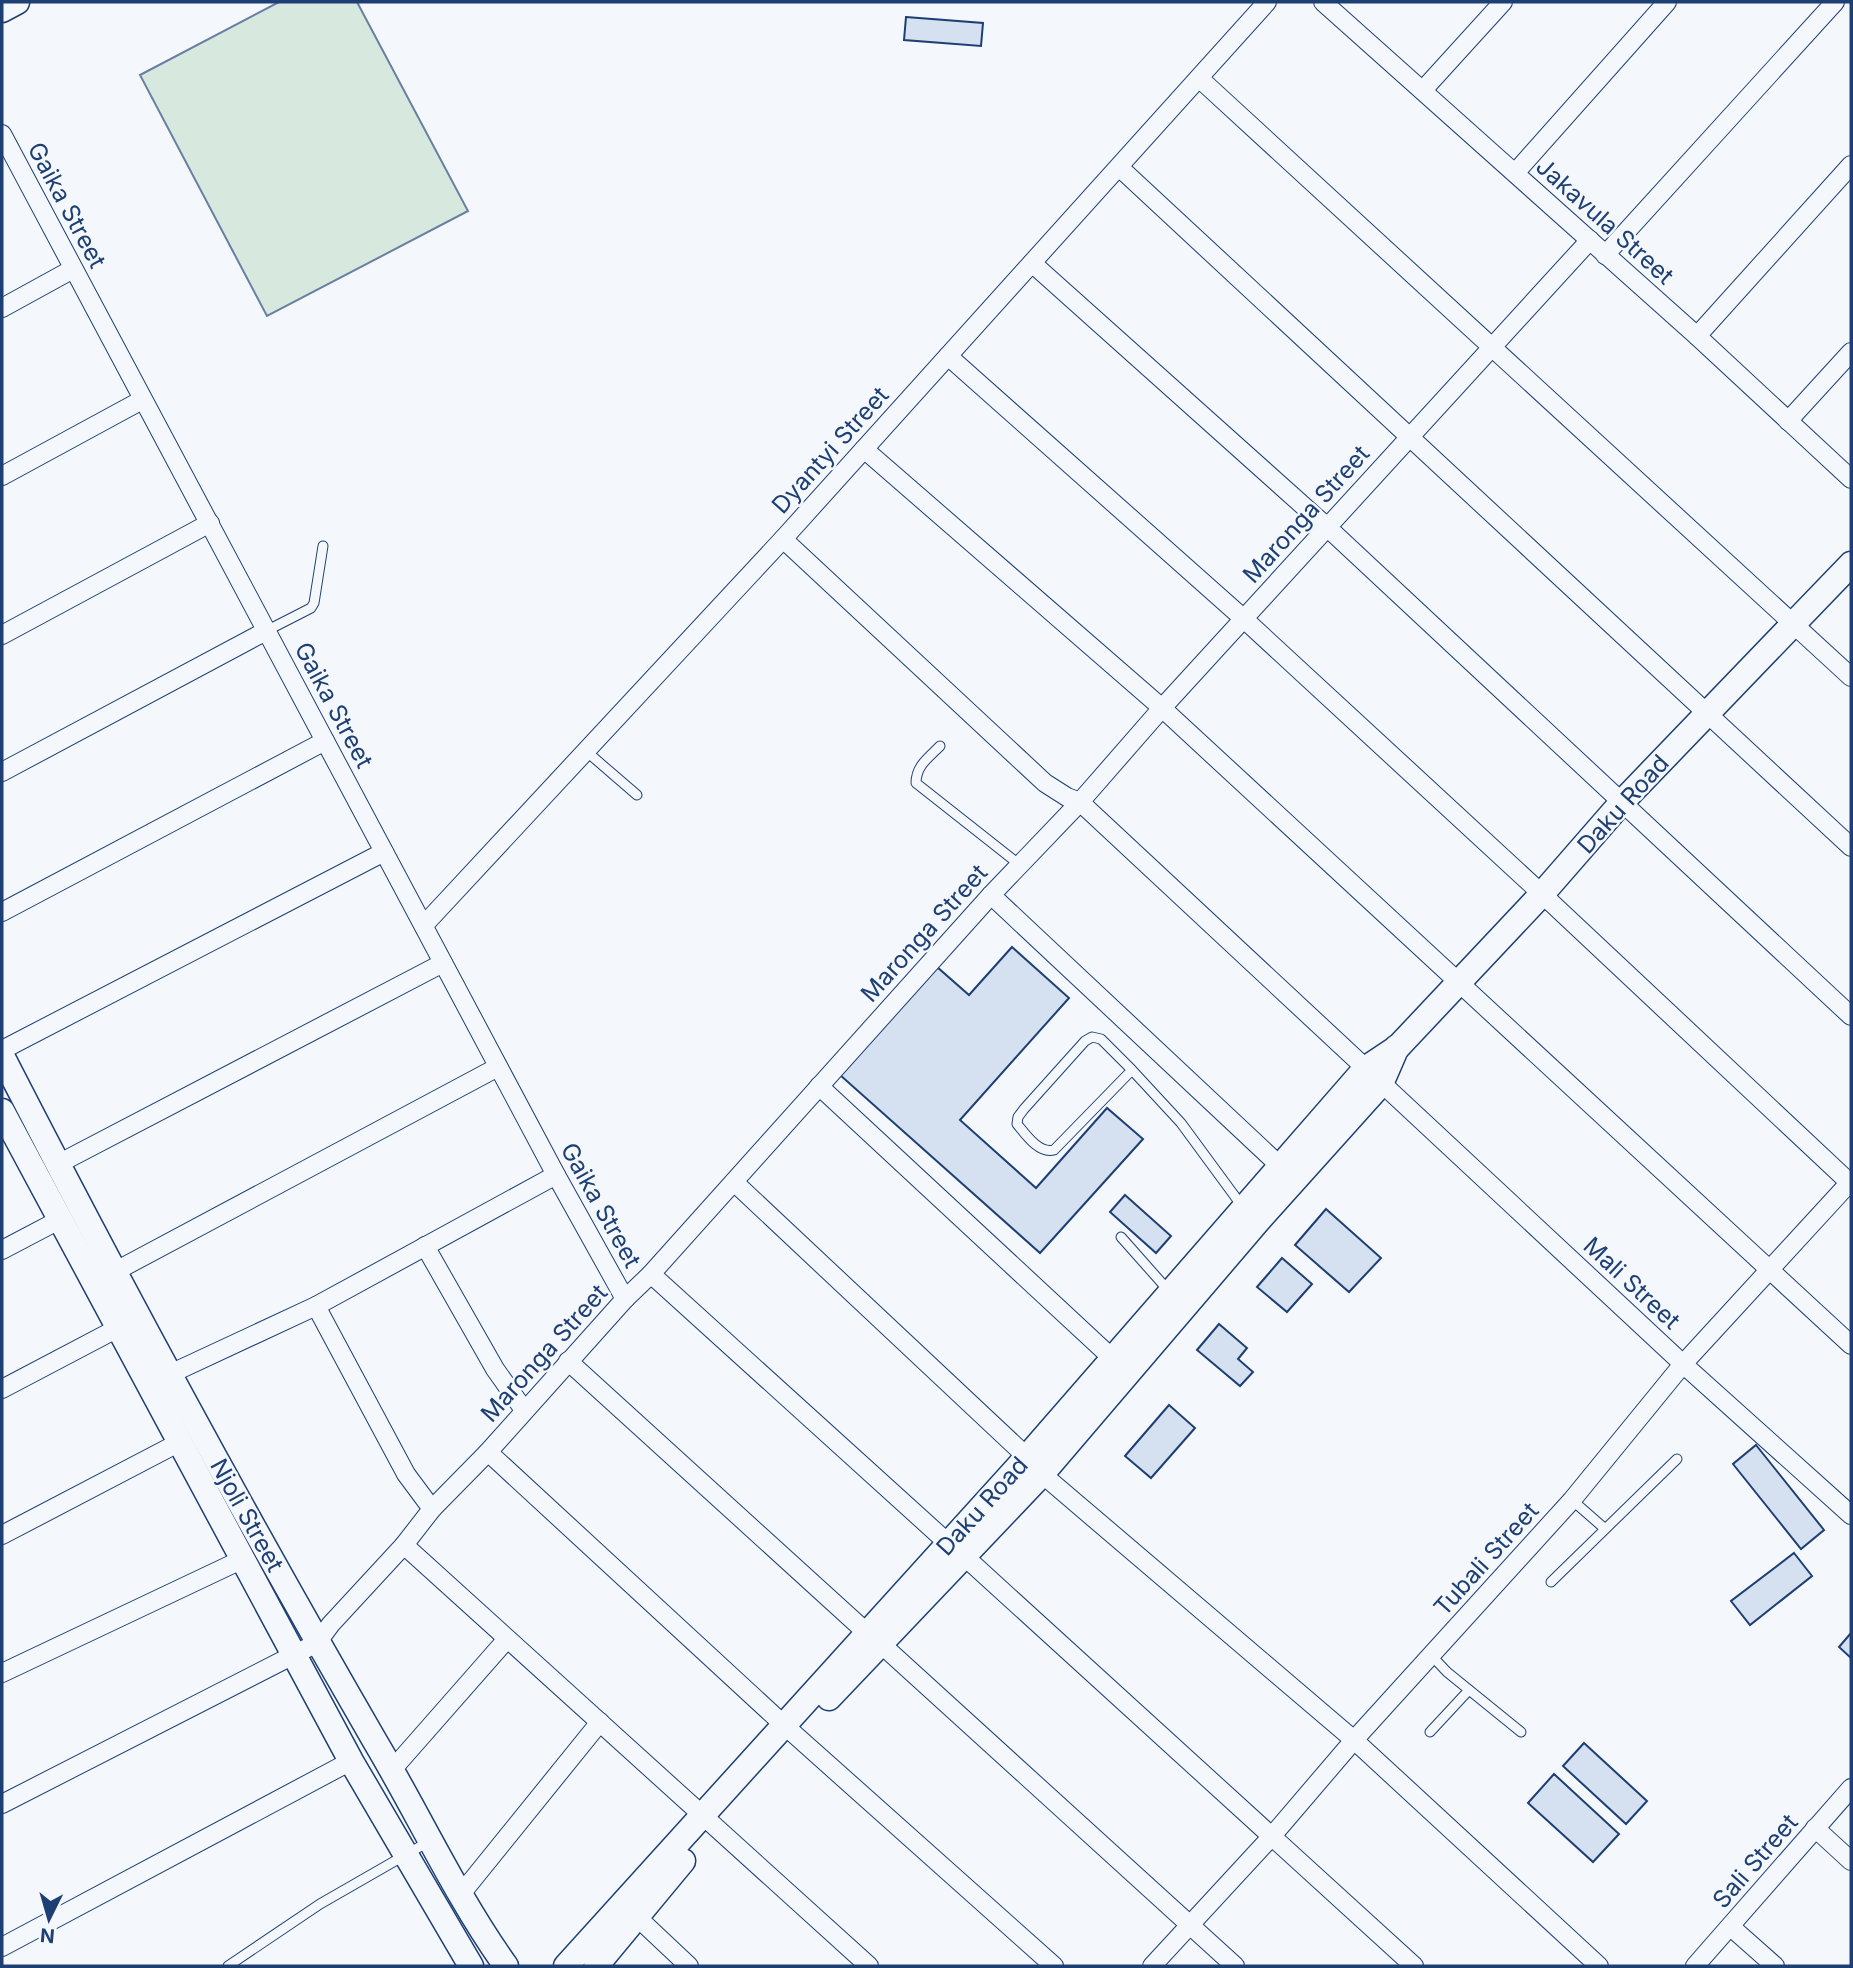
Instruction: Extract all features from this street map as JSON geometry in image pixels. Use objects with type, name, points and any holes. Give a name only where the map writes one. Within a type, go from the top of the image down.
[{"type":"street","points":[[2,10],[17,2]]},
{"type":"street","name":"Dyantyi Street","points":[[424,925],[783,539],[1267,2]]},
{"type":"street","points":[[1423,90],[1503,2]]},
{"type":"street","points":[[1515,173],[1667,2]]},
{"type":"street","points":[[1605,255],[1835,2]]},
{"type":"street","name":"Jakavula Street","points":[[1332,4],[1851,479]]},
{"type":"street","points":[[1199,78],[1851,677]]},
{"type":"street","name":"Gaika Street","points":[[2,134],[555,1175],[625,1298]]},
{"type":"street","points":[[2,173],[19,164]]},
{"type":"street","points":[[1696,335],[1851,165]]},
{"type":"street","points":[[1119,167],[1851,847]]},
{"type":"street","name":"Maronga Street","points":[[2,1804],[317,1643],[331,1624],[404,1545],[432,1509],[488,1452],[991,895],[1080,802],[1162,708],[1590,240]]},
{"type":"street","points":[[1032,263],[1327,527],[1851,1016]]},
{"type":"street","points":[[2,308],[73,269]]},
{"type":"street","points":[[1788,421],[1851,352]]},
{"type":"street","points":[[948,356],[1244,620],[1851,1183]]},
{"type":"street","points":[[2,476],[142,400]]},
{"type":"street","points":[[864,449],[1162,708],[1851,1345]]},
{"type":"street","points":[[2,635],[210,523]]},
{"type":"street","name":"Mali Street","points":[[783,539],[1045,783],[1080,802],[1683,1364],[1851,1515]]},
{"type":"street","name":"Daku Road","points":[[566,1966],[708,1820],[1034,1466],[1398,1046],[1542,894],[1623,801],[1851,564]]},
{"type":"street","points":[[2,772],[266,631]]},
{"type":"street","points":[[2,912],[325,741]]},
{"type":"street","points":[[2,1050],[384,852]]},
{"type":"street","points":[[991,895],[1279,1165]]},
{"type":"street","points":[[58,1164],[443,963]]},
{"type":"street","name":"Njoli Street","points":[[2,1056],[114,1272],[317,1643],[480,1930],[506,1966]]},
{"type":"street","points":[[114,1272],[498,1066]]},
{"type":"street","name":"Daku Road","points":[[1034,1466],[1112,1358],[1169,1291],[1251,1214],[1279,1165],[1373,1077]]},
{"type":"street","points":[[819,1086],[1112,1358]]},
{"type":"street","name":"Njoli Street","points":[[2,1111],[351,1760],[471,1966]]},
{"type":"street","points":[[170,1374],[316,1306],[555,1175]]},
{"type":"street","points":[[734,1182],[1034,1466],[1354,1740],[1599,1966]]},
{"type":"street","name":"Tubali Street","points":[[1152,1966],[1272,1836],[1354,1740],[1572,1500],[1683,1364],[1768,1269],[1851,1183]]},
{"type":"street","points":[[2,1250],[61,1219]]},
{"type":"street","points":[[425,1246],[502,1380],[524,1410]]},
{"type":"street","points":[[651,1273],[1414,1966]]},
{"type":"street","points":[[316,1306],[400,1464],[412,1485],[432,1509]]},
{"type":"street","points":[[2,1389],[118,1328]]},
{"type":"street","points":[[568,1362],[1236,1966]]},
{"type":"street","points":[[2,1535],[180,1442]]},
{"type":"street","points":[[488,1452],[789,1730],[1054,1966]]},
{"type":"street","points":[[404,1545],[869,1966]]},
{"type":"street","points":[[2,1673],[243,1559]]},
{"type":"street","points":[[391,1771],[507,1639]]},
{"type":"street","points":[[461,1894],[600,1722]]},
{"type":"street","points":[[2,1947],[351,1760]]},
{"type":"street","name":"Sali Street","points":[[1695,1966],[1851,1788]]},
{"type":"street","name":"Daku Road","points":[[596,1966],[638,1918],[708,1820]]},
{"type":"street","points":[[1815,1828],[1851,1861]]},
{"type":"street","points":[[638,1918],[689,1966]]},
{"type":"street","points":[[1731,1927],[1775,1966]]},
{"type":"lane","points":[[266,631],[311,608],[316,600],[323,546]]},
{"type":"lane","points":[[940,746],[919,767],[916,783],[1020,865]]},
{"type":"lane","points":[[586,751],[637,795]]},
{"type":"lane","points":[[1132,1070],[1054,1150],[1040,1148],[1017,1124],[1024,1109],[1089,1038],[1101,1039],[1132,1070],[1181,1123],[1251,1214]]},
{"type":"lane","points":[[1121,1237],[1169,1291]]},
{"type":"lane","points":[[1551,1582],[1676,1459]]},
{"type":"lane","points":[[1572,1500],[1604,1528]]},
{"type":"lane","points":[[1431,1655],[1521,1732]]},
{"type":"lane","points":[[1430,1732],[1469,1690]]},
{"type":"lane","points":[[228,1966],[320,1903],[430,1841]]},
{"type":"shaded area","points":[[279,2],[357,2],[468,211],[267,316],[140,75]]},
{"type":"building","points":[[906,17],[983,23],[981,46],[904,40]]},
{"type":"building","points":[[1012,947],[1069,998],[960,1120],[1036,1188],[1107,1108],[1143,1139],[1040,1253],[840,1075],[937,967],[969,995]]},
{"type":"building","points":[[1125,1195],[1171,1236],[1156,1253],[1110,1212]]},
{"type":"building","points":[[1326,1209],[1381,1258],[1349,1292],[1295,1245]]},
{"type":"building","points":[[1282,1258],[1312,1284],[1287,1312],[1257,1287]]},
{"type":"building","points":[[1219,1324],[1247,1348],[1238,1359],[1253,1372],[1240,1386],[1197,1350]]},
{"type":"building","points":[[1169,1405],[1195,1428],[1151,1478],[1125,1456]]},
{"type":"building","points":[[1756,1445],[1824,1530],[1801,1549],[1733,1464]]},
{"type":"building","points":[[1794,1553],[1812,1576],[1750,1625],[1731,1601]]},
{"type":"building","points":[[1851,1633],[1851,1658],[1839,1647]]},
{"type":"building","points":[[1584,1743],[1647,1801],[1626,1824],[1563,1766]]},
{"type":"building","points":[[1554,1774],[1619,1834],[1593,1862],[1528,1803]]}]
